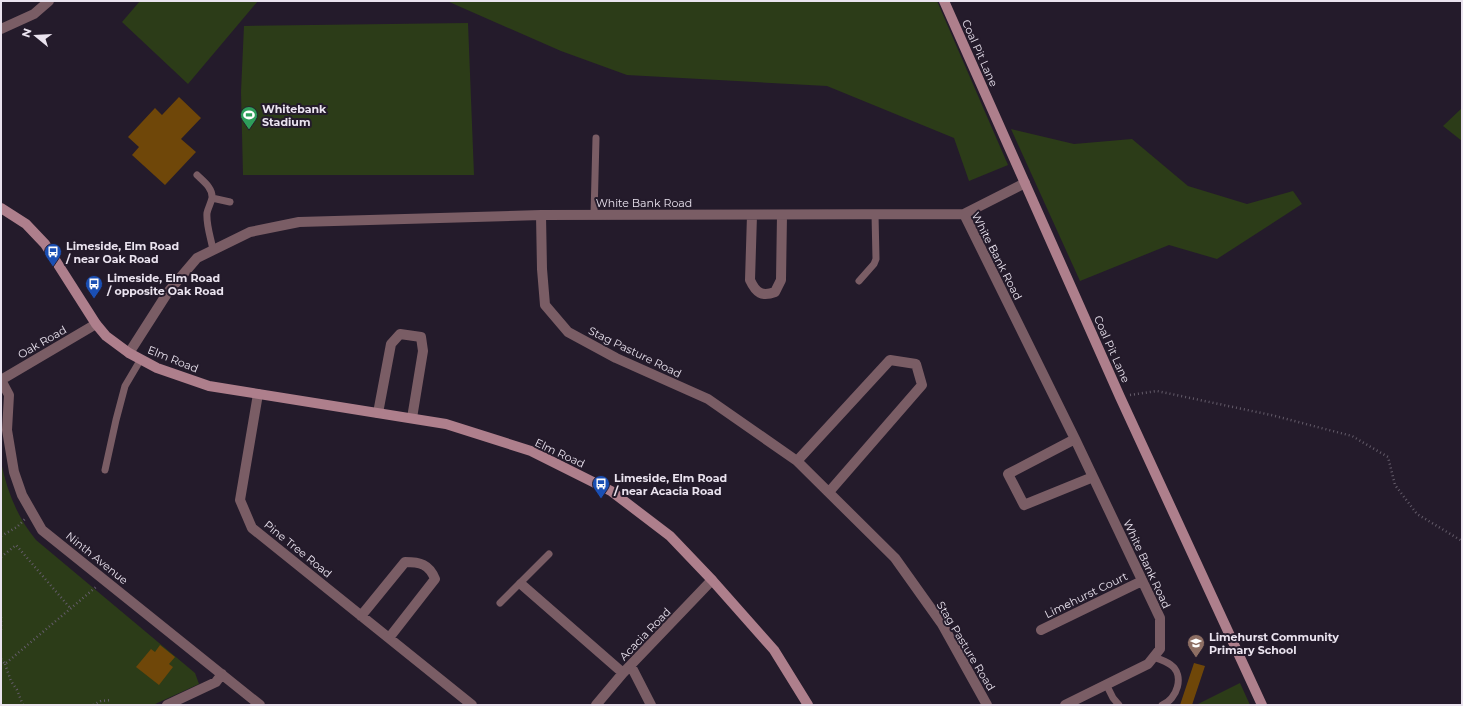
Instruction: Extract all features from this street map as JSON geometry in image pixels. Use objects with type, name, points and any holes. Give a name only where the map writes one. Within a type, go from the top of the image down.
[{"type":"street","points":[[1,29],[34,14],[49,1]]},
{"type":"street","name":"Coal Pit Lane","points":[[944,1],[1120,397],[1262,705]]},
{"type":"street","points":[[964,214],[1025,183]]},
{"type":"street","name":"Elm Road","points":[[2,211],[26,224],[45,244],[96,324],[106,336],[129,353],[157,368],[209,386],[446,424],[530,451],[611,490],[670,536],[712,580],[774,650],[808,705]]},
{"type":"street","name":"White Bank Road","points":[[129,353],[168,292],[197,258],[250,232],[299,222],[541,215],[964,214],[1075,439],[1160,618],[1160,649],[1153,657]]},
{"type":"street","name":"Stag Pasture Road","points":[[541,215],[542,269],[545,304],[568,332],[616,358],[708,400],[796,461],[895,558],[942,624],[987,705]]},
{"type":"street","points":[[752,215],[750,280],[753,287],[759,293],[766,295],[775,292],[781,280],[782,215]]},
{"type":"street","name":"Oak Road","points":[[1,380],[96,324]]},
{"type":"street","points":[[378,413],[391,344],[400,334],[421,337],[423,351],[412,418]]},
{"type":"street","points":[[796,461],[890,360],[916,364],[922,385],[829,492]]},
{"type":"street","name":"Ninth Avenue","points":[[1,380],[9,395],[7,430],[14,472],[22,495],[42,530],[260,705]]},
{"type":"street","name":"Pine Tree Road","points":[[258,394],[240,500],[252,528],[472,705]]},
{"type":"street","points":[[1075,439],[1008,474],[1024,505],[1093,477]]},
{"type":"street","points":[[361,616],[405,562],[418,562],[431,570],[434,579],[389,638]]},
{"type":"street","name":"Acacia Road","points":[[596,705],[712,580]]},
{"type":"street","name":"Limehurst Court","points":[[1041,630],[1142,582]]},
{"type":"street","points":[[521,584],[627,670],[651,705]]},
{"type":"street","points":[[1065,705],[1148,664],[1153,657]]},
{"type":"street","points":[[168,705],[216,682],[222,674]]},
{"type":"lane","points":[[594,215],[596,138]]},
{"type":"lane","points":[[198,175],[208,186],[211,192],[212,198],[207,212],[213,250]]},
{"type":"lane","points":[[212,198],[230,202]]},
{"type":"lane","points":[[859,281],[874,264],[876,259],[875,214]]},
{"type":"lane","points":[[106,470],[116,420],[125,386],[141,359]]},
{"type":"lane","points":[[500,603],[521,584],[549,554]]},
{"type":"lane","points":[[1153,657],[1172,665],[1179,678],[1176,692],[1167,703],[1162,705]]},
{"type":"lane","points":[[1106,684],[1119,705]]},
{"type":"path","points":[[1120,397],[1157,391],[1271,415],[1352,436],[1388,457],[1395,484],[1416,514],[1462,541]]},
{"type":"path","points":[[1,536],[17,527],[32,513]]},
{"type":"path","points":[[1,557],[16,545],[71,609]]},
{"type":"path","points":[[6,664],[91,592],[103,579]]},
{"type":"path","points":[[1,617],[1,632]]},
{"type":"path","points":[[1,659],[6,664],[9,676],[23,705]]},
{"type":"path","points":[[93,705],[101,701],[111,700]]},
{"type":"green space","points":[[140,1],[258,1],[188,84],[122,22]]},
{"type":"green space","points":[[447,1],[937,1],[1008,165],[969,181],[954,138],[827,86],[627,75],[561,51]]},
{"type":"green space","points":[[468,23],[474,175],[243,175],[241,92],[244,26]]},
{"type":"green space","points":[[1462,108],[1462,141],[1443,126]]},
{"type":"green space","points":[[1011,129],[1074,144],[1132,139],[1188,186],[1247,204],[1293,191],[1302,204],[1217,259],[1169,245],[1080,281]]},
{"type":"green space","points":[[1,462],[6,483],[18,513],[36,540],[195,673],[199,684],[153,705],[1,705]]},
{"type":"green space","points":[[1240,683],[1250,705],[1196,705]]},
{"type":"building","points":[[179,97],[201,118],[181,139],[196,152],[165,185],[132,155],[139,147],[128,137],[155,108],[162,115]]},
{"type":"building","points":[[160,645],[175,657],[169,664],[173,667],[159,685],[136,667],[151,649],[155,652]]},
{"type":"building","points":[[1194,663],[1205,666],[1192,705],[1180,705]]},
{"type":"place","name":"Whitebank Stadium","points":[[249,130]]},
{"type":"place","name":"Limeside, Elm Road / near Oak Road","points":[[53,267]]},
{"type":"place","name":"Limeside, Elm Road / opposite Oak Road","points":[[94,299]]},
{"type":"place","name":"Limeside, Elm Road / near Acacia Road","points":[[601,499]]},
{"type":"place","name":"Limehurst Community Primary School","points":[[1196,658]]}]
